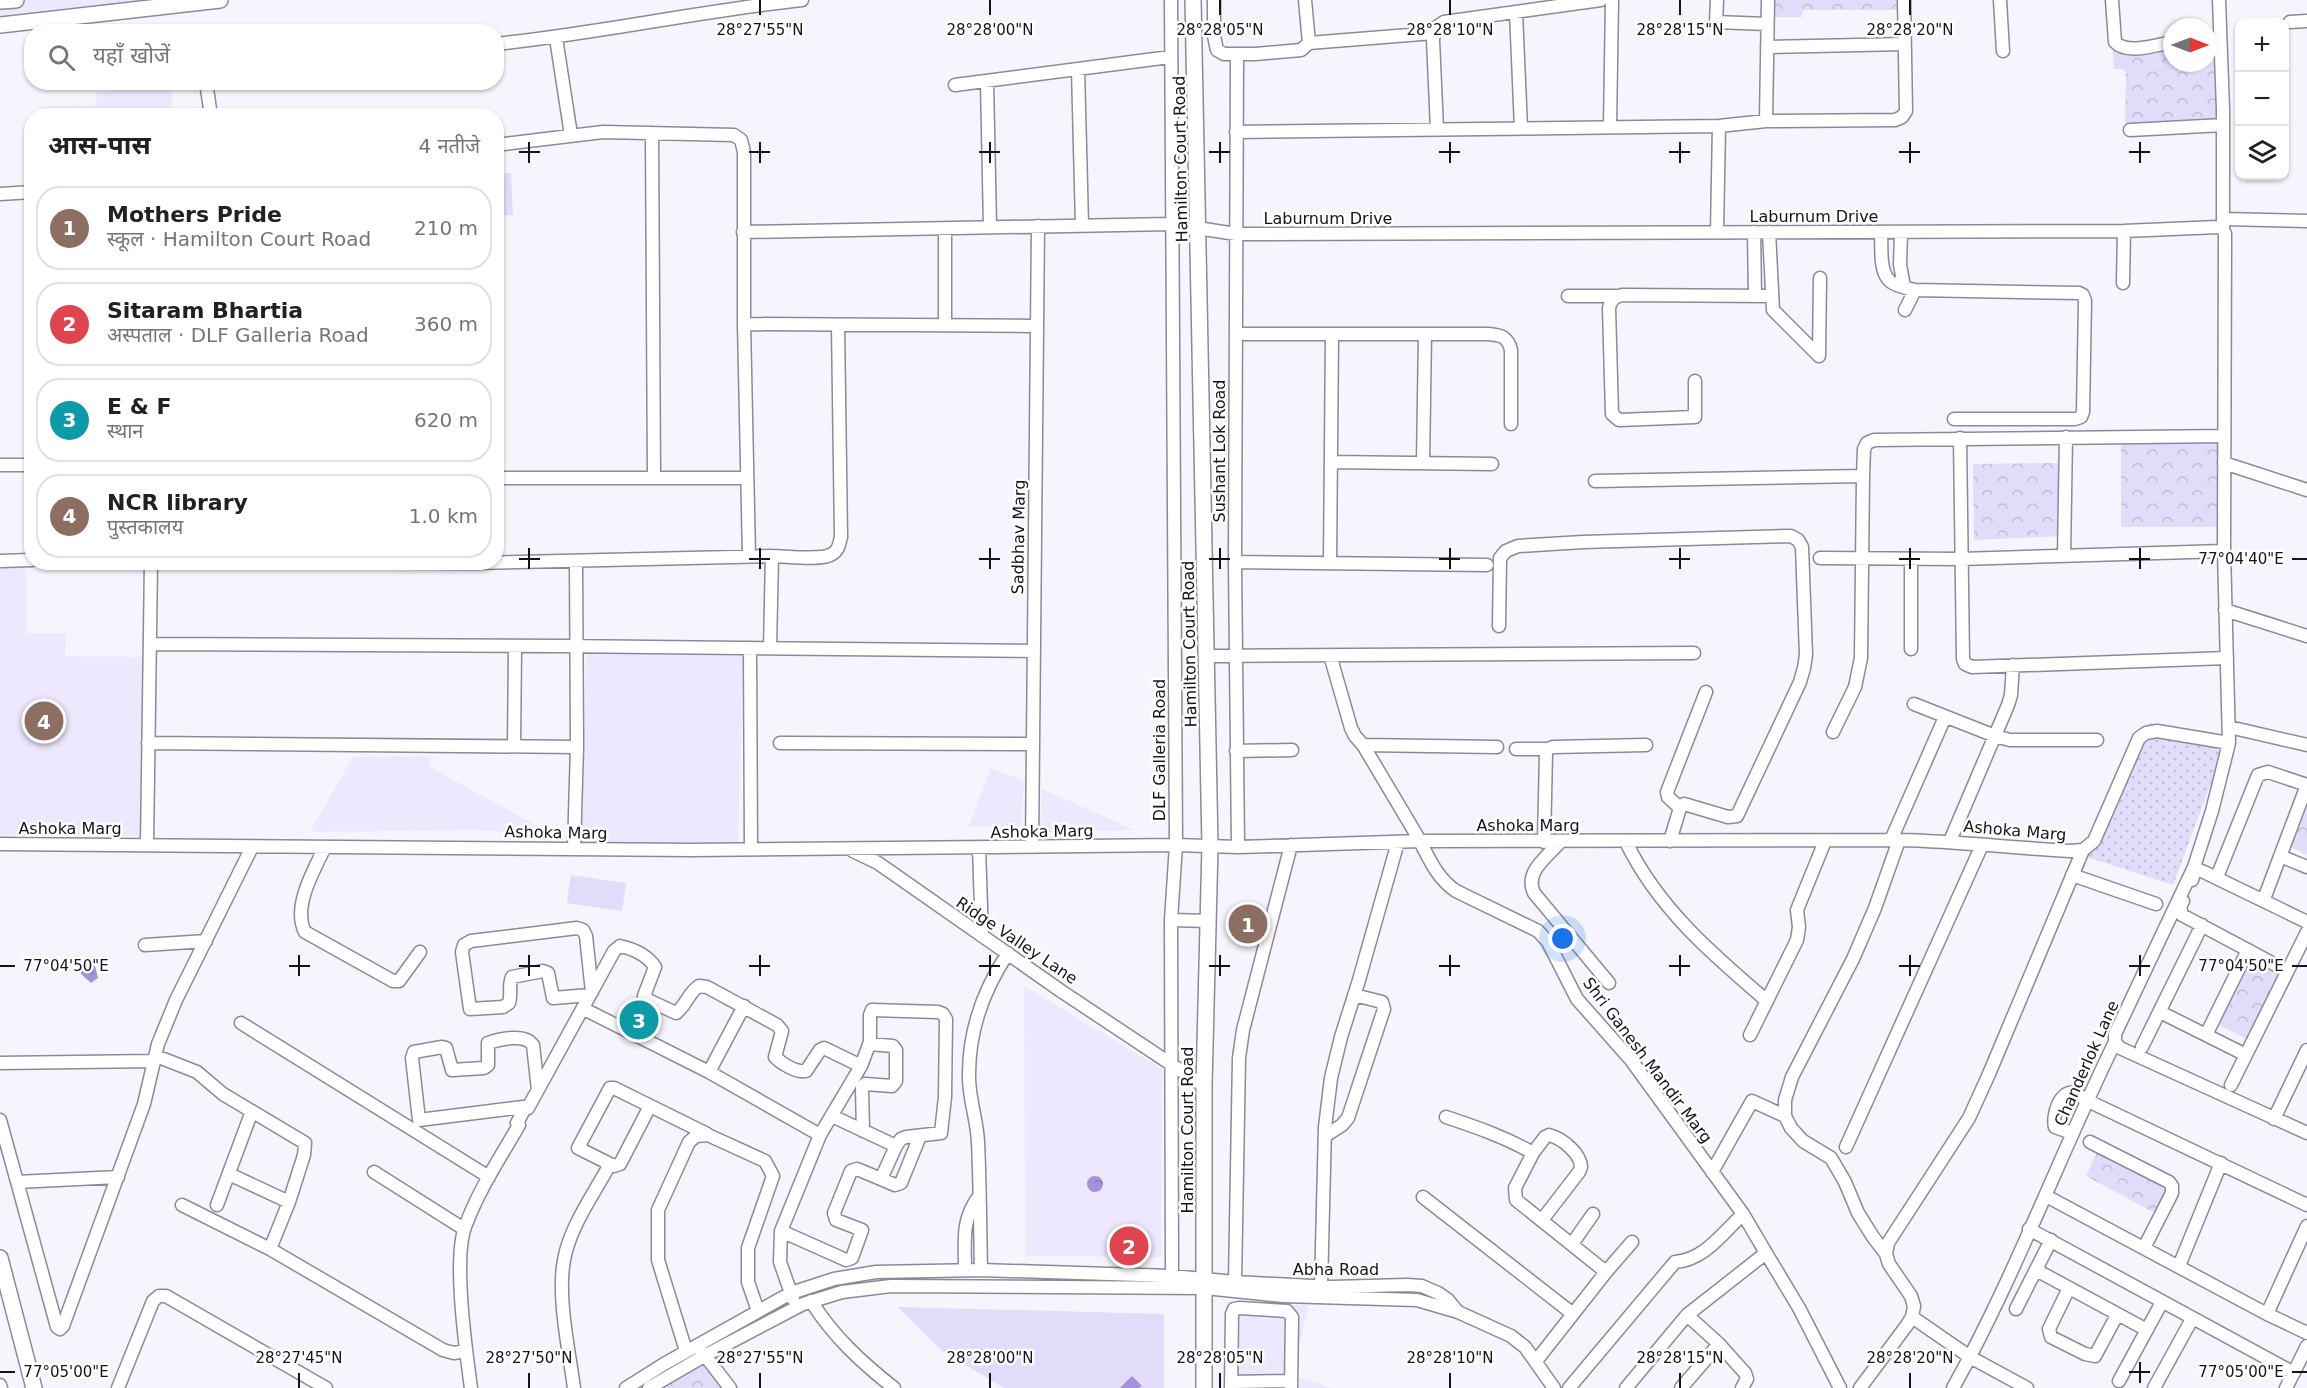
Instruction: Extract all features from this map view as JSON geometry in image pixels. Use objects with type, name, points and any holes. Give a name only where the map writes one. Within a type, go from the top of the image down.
[{"type":"main road","points":[[0,1],[16,0]]},
{"type":"main road","points":[[0,25],[220,0]]},
{"type":"main road","name":"Hamilton Court Road","points":[[1194,0],[1210,846],[1204,1086],[1204,1388]]},
{"type":"main road","points":[[0,1258],[34,1388]]},
{"type":"street","points":[[504,43],[556,38],[714,10],[802,0]]},
{"type":"street","name":"DLF Galleria Road","points":[[1171,0],[1176,845],[1171,920],[1172,1275]]},
{"type":"street","points":[[1214,0],[1214,36],[1217,50],[1224,54],[1301,50],[1309,43],[1434,33]]},
{"type":"street","points":[[1305,0],[1309,43]]},
{"type":"street","points":[[1437,129],[1435,28],[1444,22],[1601,0]]},
{"type":"street","points":[[1610,126],[1612,0]]},
{"type":"street","points":[[1717,0],[1716,22],[1767,24]]},
{"type":"street","points":[[1766,121],[1768,0]]},
{"type":"street","points":[[1236,132],[1719,126],[1766,121],[1895,120],[1902,117],[1906,111],[1904,0]]},
{"type":"street","points":[[2000,0],[2003,51]]},
{"type":"street","points":[[2112,0],[2115,42],[2120,48],[2128,49],[2163,43]]},
{"type":"street","points":[[2216,18],[2219,0]]},
{"type":"street","points":[[1516,12],[1521,128]]},
{"type":"street","points":[[2290,22],[2307,21]]},
{"type":"street","points":[[556,38],[571,135]]},
{"type":"street","points":[[1767,47],[1905,44]]},
{"type":"street","name":"Sushant Lok Road","points":[[1237,55],[1236,751],[1238,847]]},
{"type":"street","points":[[955,85],[1170,57]]},
{"type":"street","points":[[1078,69],[1082,225]]},
{"type":"street","points":[[2217,72],[2223,125],[2223,224],[2225,234],[2224,463],[2306,489]]},
{"type":"street","points":[[987,81],[990,227]]},
{"type":"street","points":[[207,90],[210,108]]},
{"type":"street","points":[[2130,130],[2223,125]]},
{"type":"street","points":[[1717,232],[1719,126]]},
{"type":"street","points":[[504,145],[603,132],[734,135],[741,140],[744,152],[744,324],[749,556]]},
{"type":"street","points":[[652,133],[654,478]]},
{"type":"street","points":[[0,194],[24,192]]},
{"type":"street","name":"Laburnum Drive","points":[[743,232],[1171,224],[1236,234],[2124,231],[2307,221]]},
{"type":"street","name":"Sadbhav Marg","points":[[1032,847],[1038,226]]},
{"type":"street","points":[[945,228],[945,325]]},
{"type":"street","points":[[2123,283],[2124,231]]},
{"type":"street","points":[[1755,232],[1755,296]]},
{"type":"street","points":[[1769,232],[1773,310],[1819,356],[1820,278]]},
{"type":"street","points":[[1881,232],[1883,265],[1888,279],[1910,288],[2079,293],[2083,295],[2085,301],[2083,412],[2081,417],[2075,419],[1954,419]]},
{"type":"street","points":[[1901,232],[1900,265],[1910,288],[1905,310]]},
{"type":"street","points":[[1568,296],[1772,296]]},
{"type":"street","points":[[1616,296],[1609,308],[1612,414],[1619,420],[1695,417],[1695,381]]},
{"type":"street","points":[[744,324],[1037,326]]},
{"type":"street","points":[[504,562],[749,556],[822,558],[832,555],[839,548],[841,537],[838,325]]},
{"type":"street","points":[[1236,334],[1489,334],[1505,337],[1511,350],[1511,424]]},
{"type":"street","points":[[1330,563],[1332,334]]},
{"type":"street","points":[[1423,463],[1425,334]]},
{"type":"street","points":[[1833,732],[1855,687],[1859,671],[1863,476],[1864,449],[1867,443],[1874,440],[1960,438],[2224,436]]},
{"type":"street","points":[[2064,556],[2066,437]]},
{"type":"street","points":[[1960,438],[1960,559],[1965,664],[1972,667],[2227,658]]},
{"type":"street","points":[[1331,462],[1492,464]]},
{"type":"street","name":"Chanderlok Lane","points":[[1953,1388],[2046,1196],[2086,1100],[2115,1042],[2115,1034],[2173,915],[2194,867],[2212,811],[2229,743],[2224,463]]},
{"type":"street","points":[[0,465],[24,465]]},
{"type":"street","points":[[1595,481],[1863,476]]},
{"type":"street","points":[[504,478],[746,478]]},
{"type":"street","points":[[1499,626],[1500,558],[1506,551],[1518,546],[1791,536],[1798,540],[1802,547],[1806,655],[1800,682],[1737,816],[1728,818],[1690,804],[1684,804],[1680,808],[1670,841]]},
{"type":"street","points":[[1820,558],[1960,559],[2224,551]]},
{"type":"street","points":[[770,648],[772,556]]},
{"type":"street","points":[[1911,559],[1911,649]]},
{"type":"street","points":[[0,561],[24,560]]},
{"type":"street","points":[[574,849],[578,646],[576,561]]},
{"type":"street","points":[[1236,562],[1487,565]]},
{"type":"street","points":[[147,845],[151,570]]},
{"type":"street","points":[[2225,610],[2307,636]]},
{"type":"street","points":[[150,644],[1034,651]]},
{"type":"street","points":[[514,746],[515,646]]},
{"type":"street","points":[[750,648],[751,849]]},
{"type":"street","points":[[1207,656],[1694,653]]},
{"type":"street","name":"Shri Ganesh Mandir Marg","points":[[1330,655],[1351,729],[1363,745],[1420,841],[1436,873],[1444,883],[1456,891],[1538,931],[1548,942],[1577,999],[1631,1060],[1743,1214],[1766,1253]]},
{"type":"street","points":[[1950,841],[2011,695],[2013,665]]},
{"type":"street","points":[[1680,808],[1668,797],[1667,792],[1706,692]]},
{"type":"street","points":[[1914,704],[2010,740],[2097,740]]},
{"type":"street","points":[[1886,1254],[1858,1213],[1845,1182],[1831,1158],[1803,1141],[1791,1128],[1785,1116],[1785,1100],[1792,1077],[1853,959],[1875,908],[1895,840],[1945,717]]},
{"type":"street","points":[[2229,727],[2307,745]]},
{"type":"street","points":[[1860,1388],[1912,1317],[1914,1306],[1911,1296],[1888,1264],[1886,1254],[1888,1243],[1969,1118],[2083,850],[2094,841],[2139,738],[2146,733],[2157,731],[2229,743]]},
{"type":"street","points":[[148,743],[577,747]]},
{"type":"street","points":[[780,743],[1033,744]]},
{"type":"street","points":[[1363,745],[1497,747]]},
{"type":"street","points":[[1516,749],[1646,745]]},
{"type":"street","points":[[1544,842],[1546,753],[1548,749]]},
{"type":"street","points":[[1236,751],[1292,750]]},
{"type":"street","points":[[2217,877],[2258,775],[2268,772],[2307,785],[2264,899]]},
{"type":"street","name":"Ashoka Marg","points":[[0,844],[751,849],[1176,845],[1238,847],[1420,841],[1895,840],[1950,841],[2070,851],[2083,850]]},
{"type":"street","points":[[1750,1035],[1797,940],[1799,927],[1797,910],[1825,841]]},
{"type":"street","points":[[1321,1287],[1325,1136],[1331,1078],[1398,842]]},
{"type":"street","points":[[1560,842],[1531,875],[1530,884],[1533,893],[1609,983]]},
{"type":"street","points":[[1626,842],[1661,899],[1689,932],[1767,1001]]},
{"type":"street","points":[[1236,1282],[1237,1094],[1240,1052],[1246,1020],[1291,845]]},
{"type":"street","points":[[1846,1148],[1982,845]]},
{"type":"street","points":[[0,1120],[57,1327],[60,1329],[144,1104],[158,1044],[176,1000],[252,847]]},
{"type":"street","points":[[325,847],[299,910],[299,922],[304,932],[393,981],[403,978],[420,952]]},
{"type":"street","name":"Ridge Valley Lane","points":[[843,848],[878,863],[1204,1086]]},
{"type":"street","points":[[979,848],[982,936]]},
{"type":"street","points":[[2280,856],[2307,867]]},
{"type":"street","points":[[2287,971],[2182,915],[2180,907],[2194,873],[2199,870],[2264,899],[2307,922]]},
{"type":"street","points":[[2072,875],[2156,904]]},
{"type":"street","points":[[1171,920],[1209,921]]},
{"type":"street","points":[[2142,1047],[2202,925]]},
{"type":"street","points":[[577,928],[583,930],[586,936],[591,994],[554,998],[548,973],[543,972],[512,977],[509,982],[511,997],[509,1003],[503,1007],[470,1009],[462,952],[464,945],[483,939],[577,928]]},
{"type":"street","points":[[2231,1085],[2307,932]]},
{"type":"street","points":[[145,945],[206,941]]},
{"type":"street","points":[[471,1388],[460,1262],[464,1228],[489,1177],[519,1125],[523,1126],[530,1113],[528,1108],[614,951],[620,946],[630,948],[650,959],[655,967],[644,996],[670,1012],[676,1013],[682,1008],[692,991],[699,986],[707,987],[777,1025],[782,1031],[775,1057],[780,1062],[801,1072],[806,1071],[820,1050],[824,1048],[861,1066]]},
{"type":"street","points":[[2206,1035],[2248,950]]},
{"type":"street","points":[[981,1270],[978,1138],[969,1075],[971,1052],[984,994],[1008,954]]},
{"type":"street","points":[[1325,1136],[1342,1125],[1348,1118],[1384,1009],[1382,1002],[1354,995]]},
{"type":"street","points":[[709,1072],[744,1006]]},
{"type":"street","points":[[881,1179],[901,1139],[936,1136],[943,1128],[946,1019],[938,1012],[877,1008],[872,1010],[869,1044],[861,1066],[820,1135],[781,1231],[780,1263],[803,1304],[862,1363],[894,1388]]},
{"type":"street","points":[[584,1009],[709,1072],[820,1135]]},
{"type":"street","points":[[2160,1012],[2246,1055]]},
{"type":"street","points":[[241,1023],[489,1177]]},
{"type":"street","points":[[528,1108],[419,1120],[412,1058],[414,1052],[442,1047],[446,1048],[452,1070],[484,1068],[488,1065],[488,1043],[524,1038],[530,1040],[533,1045],[538,1090]]},
{"type":"street","points":[[2115,1042],[2120,1048],[2307,1133]]},
{"type":"street","points":[[863,1131],[862,1087],[865,1084],[892,1086],[896,1081],[896,1050],[893,1046],[869,1044]]},
{"type":"street","points":[[2274,1119],[2302,1071],[2307,1050]]},
{"type":"street","points":[[0,1063],[155,1059],[197,1072],[223,1094],[304,1143],[304,1155],[289,1202],[270,1249]]},
{"type":"street","points":[[650,1106],[620,1164],[610,1164],[579,1149],[578,1146],[610,1088],[650,1106],[708,1135],[765,1161],[773,1176],[748,1248],[748,1282],[758,1311]]},
{"type":"street","points":[[2072,1132],[2055,1127],[2054,1114],[2063,1096],[2069,1093],[2075,1093],[2307,1205]]},
{"type":"street","points":[[1712,1172],[1752,1101],[1785,1116]]},
{"type":"street","points":[[217,1205],[252,1111]]},
{"type":"street","points":[[832,1116],[896,1146]]},
{"type":"street","points":[[1446,1117],[1508,1139],[1533,1153]]},
{"type":"street","points":[[708,1135],[696,1136],[688,1142],[658,1210],[658,1260],[696,1350],[730,1388]]},
{"type":"street","points":[[1542,1220],[1579,1172],[1581,1162],[1579,1157],[1555,1136],[1549,1135],[1533,1153],[1515,1188],[1516,1200],[1606,1272]]},
{"type":"street","points":[[781,1231],[849,1259],[862,1230],[836,1220],[834,1213],[854,1169],[895,1185],[901,1183],[920,1136]]},
{"type":"street","points":[[2090,1142],[2169,1182],[2172,1186],[2172,1193],[2144,1248]]},
{"type":"street","points":[[2179,1266],[2221,1162]]},
{"type":"street","points":[[574,1388],[561,1283],[564,1258],[571,1235],[610,1164]]},
{"type":"street","points":[[374,1172],[464,1228]]},
{"type":"street","points":[[229,1174],[289,1202]]},
{"type":"street","points":[[17,1182],[118,1177]]},
{"type":"street","points":[[965,1270],[965,1223],[979,1196]]},
{"type":"street","points":[[2046,1196],[2307,1333]]},
{"type":"street","points":[[1423,1197],[1573,1314]]},
{"type":"street","points":[[182,1205],[270,1249],[444,1350],[454,1353],[466,1351]]},
{"type":"street","points":[[1569,1388],[1675,1262],[1692,1260],[1702,1254],[1743,1214]]},
{"type":"street","points":[[1572,1245],[1593,1215]]},
{"type":"street","points":[[2267,1314],[2307,1226]]},
{"type":"street","points":[[2029,1229],[2294,1373]]},
{"type":"street","points":[[2016,1310],[2050,1240]]},
{"type":"street","points":[[1536,1361],[1632,1242]]},
{"type":"street","points":[[1626,1388],[1687,1316],[1766,1253],[1799,1308],[1840,1388]]},
{"type":"street","points":[[2036,1269],[2147,1330]]},
{"type":"street","points":[[626,1388],[696,1350],[795,1291],[834,1280],[876,1272],[981,1270],[1172,1275],[1205,1283]]},
{"type":"street","name":"Abha Road","points":[[1205,1283],[1236,1282],[1321,1287],[1422,1286],[1448,1300],[1458,1312]]},
{"type":"street","points":[[649,1388],[696,1350],[803,1304],[842,1292],[891,1286],[1205,1283]]},
{"type":"street","name":"Abha Road","points":[[1205,1283],[1283,1296],[1417,1300],[1458,1312],[1511,1336],[1525,1347],[1554,1388]]},
{"type":"street","points":[[2069,1288],[2049,1329],[2051,1337],[2085,1354],[2095,1356],[2117,1315]]},
{"type":"street","points":[[118,1388],[153,1301],[159,1296],[165,1296],[326,1388]]},
{"type":"street","points":[[1282,1310],[1283,1296]]},
{"type":"street","points":[[2119,1381],[2162,1302]]},
{"type":"street","points":[[1239,1308],[1282,1310],[1290,1313],[1293,1317],[1291,1384],[1232,1385],[1232,1314],[1234,1310],[1239,1308]]},
{"type":"street","points":[[1687,1316],[1719,1344],[1745,1373],[1747,1379],[1742,1388]]},
{"type":"street","points":[[1912,1317],[1970,1357],[2027,1388]]},
{"type":"street","points":[[2154,1388],[2192,1319]]},
{"type":"street","points":[[1682,1388],[1719,1344]]},
{"type":"street","points":[[2290,1387],[2307,1346]]},
{"type":"shaded area","points":[[0,0],[144,0],[0,15]]},
{"type":"shaded area","points":[[171,90],[172,108],[41,108],[96,105],[97,92]]},
{"type":"shaded area","points":[[0,567],[24,567],[26,570],[27,633],[66,633],[65,656],[142,657],[142,836],[0,835]]},
{"type":"shaded area","points":[[587,653],[743,656],[738,843],[580,848]]},
{"type":"shaded area","points":[[431,756],[429,767],[552,834],[473,830],[310,832],[353,757]]},
{"type":"shaded area","points":[[991,768],[1024,781],[1021,826],[969,826]]},
{"type":"shaded area","points":[[1042,789],[1134,830],[1040,833]]},
{"type":"shaded area","points":[[1024,986],[1162,1069],[1161,1257],[1025,1256]]},
{"type":"shaded area","points":[[1227,1304],[1309,1305],[1292,1375],[1332,1388],[1228,1388]]},
{"type":"green space","points":[[1772,0],[1899,0],[1899,10],[1803,10],[1802,17],[1772,17]]},
{"type":"green space","points":[[2163,48],[2163,72],[2217,72],[2217,67],[2219,122],[2125,127],[2126,72],[2123,69],[2114,69],[2113,50],[2129,53]]},
{"type":"green space","points":[[511,173],[513,215],[504,216],[504,174]]},
{"type":"green space","points":[[2121,440],[2220,440],[2220,527],[2121,527]]},
{"type":"green space","points":[[2061,463],[2061,536],[1974,540],[1973,464]]},
{"type":"green space","points":[[2150,723],[2223,751],[2173,885],[2087,857]]},
{"type":"green space","points":[[2307,807],[2307,855],[2291,847]]},
{"type":"green space","points":[[571,875],[626,883],[622,911],[567,903]]},
{"type":"green space","points":[[2251,955],[2282,971],[2249,1040],[2217,1024]]},
{"type":"green space","points":[[2097,1152],[2169,1187],[2155,1213],[2086,1176]]},
{"type":"green space","points":[[898,1307],[1164,1314],[1164,1388],[1004,1388],[941,1350]]},
{"type":"green space","points":[[704,1356],[724,1388],[658,1388]]},
{"type":"water","points":[[84,958],[95,966],[98,978],[91,983],[81,974],[77,964]]},
{"type":"water","points":[[1092,1176],[1098,1176],[1103,1184],[1101,1190],[1092,1192],[1087,1187],[1087,1181]]},
{"type":"water","points":[[1132,1376],[1142,1386],[1120,1388]]},
{"type":"place","name":"NCR library","points":[[44,721]]},
{"type":"place","name":"Mothers Pride","points":[[1248,924]]},
{"type":"place","name":"E & F","points":[[639,1020]]},
{"type":"place","name":"Sitaram Bhartia","points":[[1129,1246]]}]
